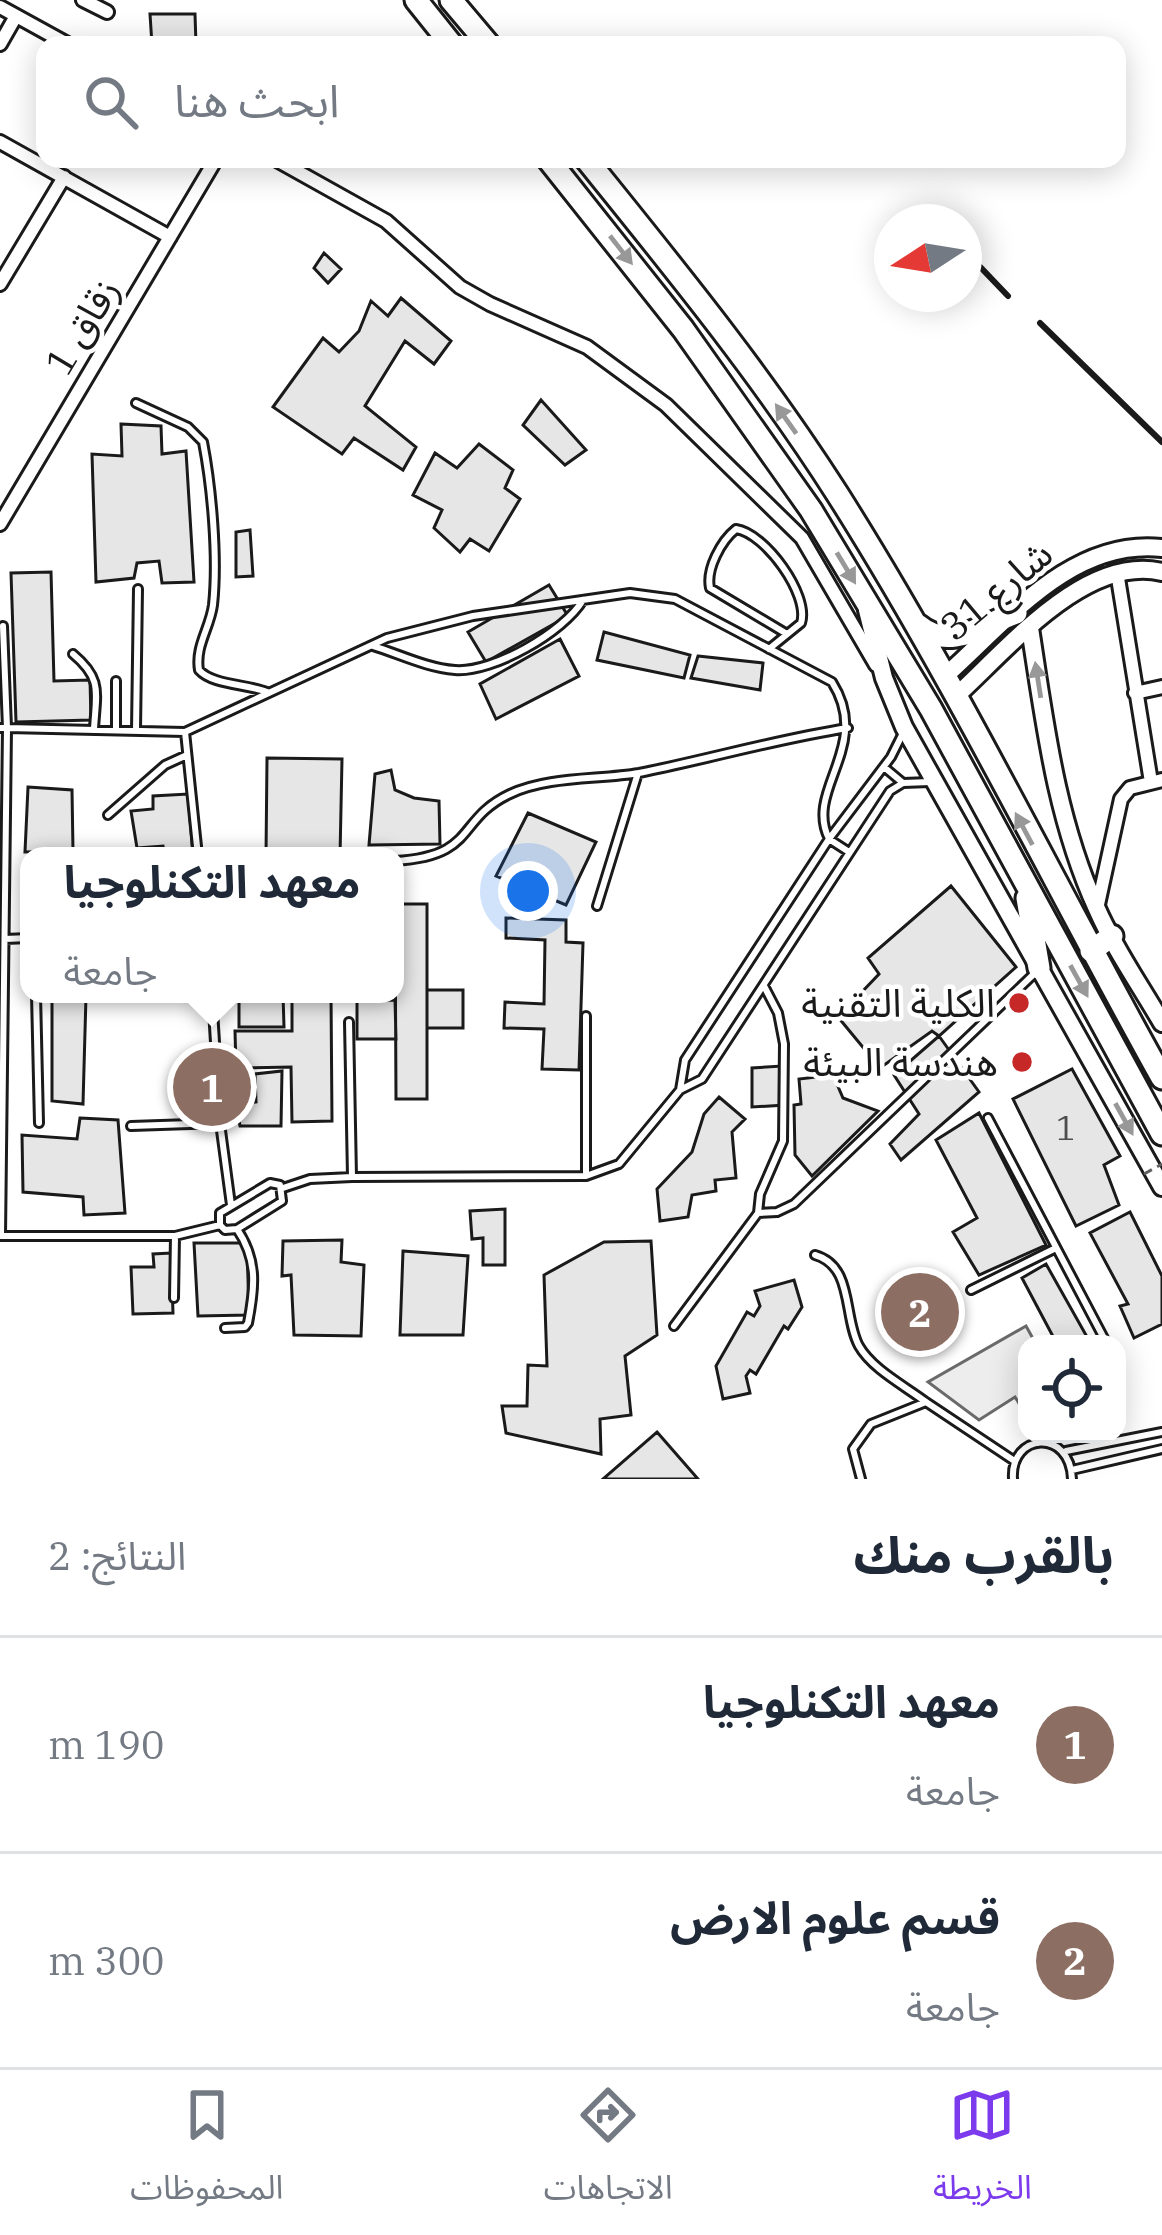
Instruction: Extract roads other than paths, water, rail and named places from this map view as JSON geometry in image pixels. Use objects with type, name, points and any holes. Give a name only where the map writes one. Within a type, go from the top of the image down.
[{"type":"highway","points":[[416,0],[445,36]]},
{"type":"highway","points":[[452,0],[483,36]]},
{"type":"highway","points":[[474,0],[488,36]]},
{"type":"highway","points":[[555,168],[737,404],[811,510],[931,709],[1162,1134]]},
{"type":"highway","points":[[593,168],[777,406],[838,495],[950,687],[1162,1078]]},
{"type":"highway","points":[[911,620],[929,634],[952,639],[1023,621]]},
{"type":"highway","points":[[1026,885],[1040,968]]},
{"type":"highway","points":[[1091,951],[1112,936]]},
{"type":"main road","name":"شارع 31","points":[[950,687],[1023,621],[1036,595],[1087,558],[1137,545],[1162,548]]},
{"type":"main road","name":"شارع 31","points":[[1023,621],[1048,612],[1094,580],[1117,572],[1161,568]]},
{"type":"main road","points":[[1036,595],[1048,612]]},
{"type":"main road","points":[[866,603],[884,678],[904,727],[1162,1187]]},
{"type":"main road","points":[[1023,621],[1058,801],[1097,909],[1162,1023]]},
{"type":"street","points":[[83,0],[107,12]]},
{"type":"street","points":[[0,8],[53,36]]},
{"type":"street","points":[[0,44],[16,16]]},
{"type":"street","points":[[0,142],[36,162]]},
{"type":"street","points":[[48,168],[170,236]]},
{"type":"street","name":"زقاق 1","points":[[0,524],[211,168]]},
{"type":"street","points":[[291,168],[386,221],[460,287],[587,347],[667,405],[802,538],[884,678]]},
{"type":"street","points":[[2,277],[64,177]]},
{"type":"street","points":[[1097,909],[1121,799],[1130,788],[1156,781],[1117,572]]},
{"type":"street","points":[[1136,693],[1162,687]]},
{"type":"lane","points":[[136,404],[188,427],[203,442],[214,570],[213,604],[200,646],[199,670],[206,678],[245,683],[267,692]]},
{"type":"lane","points":[[770,650],[787,634],[803,618],[802,607],[770,548],[746,530],[736,529],[710,570],[710,588],[787,634]]},
{"type":"lane","points":[[136,730],[138,589]]},
{"type":"lane","points":[[4,728],[184,732],[370,645],[473,616],[641,592],[664,595],[832,682],[844,700],[848,728],[824,821],[829,839],[849,852]]},
{"type":"lane","points":[[370,645],[442,668],[477,669],[554,632],[583,600]]},
{"type":"lane","points":[[3,626],[1,1236],[175,1236],[220,1225]]},
{"type":"lane","points":[[73,654],[97,681],[94,729]]},
{"type":"lane","points":[[116,681],[116,730]]},
{"type":"lane","points":[[680,1090],[685,1060],[829,839],[884,767],[904,727]]},
{"type":"lane","points":[[404,860],[446,853],[509,794],[540,785],[638,773],[848,728]]},
{"type":"lane","points":[[184,732],[197,847]]},
{"type":"lane","points":[[108,815],[165,765],[187,755]]},
{"type":"lane","points":[[884,767],[903,783]]},
{"type":"lane","points":[[596,906],[638,773]]},
{"type":"lane","points":[[283,1188],[279,1204],[237,1228],[225,1230],[220,1225],[220,1213],[270,1183],[283,1188],[302,1181],[352,1177],[586,1176],[619,1164],[680,1090],[702,1079],[890,791],[903,783],[935,782]]},
{"type":"lane","points":[[4,939],[20,938]]},
{"type":"lane","points":[[758,1213],[777,1212],[794,1204],[1040,968]]},
{"type":"lane","points":[[674,1326],[758,1213],[760,1194],[783,1141],[784,1045],[778,1013],[764,986]]},
{"type":"lane","points":[[36,1003],[39,1123]]},
{"type":"lane","points":[[213,1003],[231,1205]]},
{"type":"lane","points":[[586,1016],[586,1176]]},
{"type":"lane","points":[[349,1022],[352,1177]]},
{"type":"lane","points":[[988,1118],[1102,1335]]},
{"type":"lane","points":[[131,1126],[220,1124]]},
{"type":"lane","points":[[225,1328],[245,1328],[254,1297],[250,1248],[237,1228]]},
{"type":"lane","points":[[174,1298],[175,1236]]},
{"type":"lane","points":[[971,1290],[1056,1248]]},
{"type":"lane","points":[[815,1256],[827,1258],[839,1274],[856,1342],[866,1356],[1013,1460]]},
{"type":"lane","points":[[861,1479],[853,1448],[871,1424],[926,1402]]},
{"type":"lane","points":[[1048,1443],[1065,1451],[1162,1432]]},
{"type":"lane","points":[[1013,1479],[1013,1460],[1020,1451],[1043,1443]]},
{"type":"lane","points":[[1065,1451],[1072,1475],[1162,1449]]},
{"type":"place","name":"الكلية التقنية","points":[[1019,1003]]},
{"type":"place","name":"هندسة البيئة","points":[[1022,1062]]},
{"type":"place","name":"معهد التكنلوجيا","points":[[212,1087]]},
{"type":"place","name":"قسم علوم الارض","points":[[920,1312]]}]
